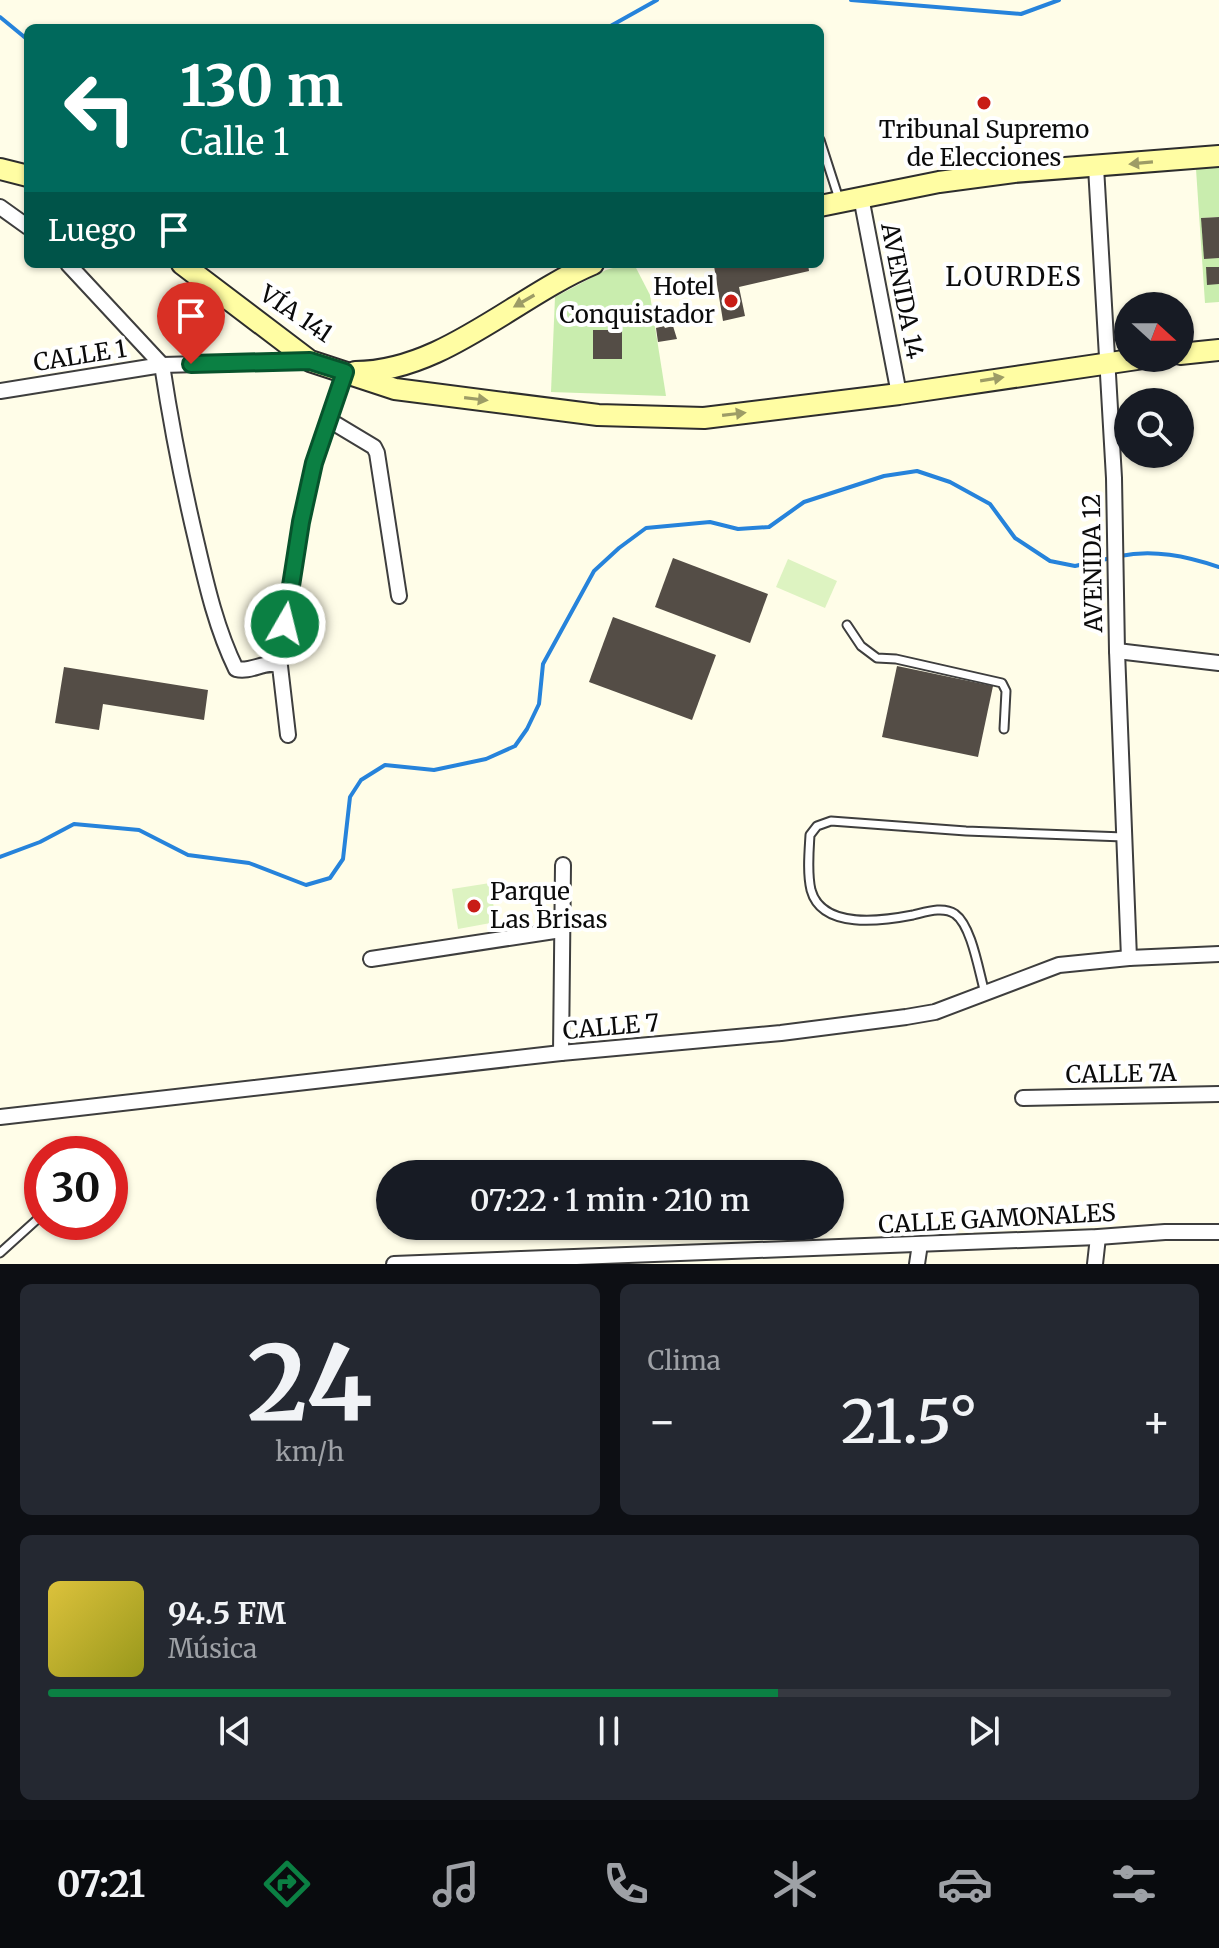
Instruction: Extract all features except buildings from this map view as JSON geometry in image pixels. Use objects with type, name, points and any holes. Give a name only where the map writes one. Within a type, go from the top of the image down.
[{"type":"main road","points":[[830,204],[1014,172],[1219,156]]},
{"type":"main road","points":[[0,169],[24,175]]},
{"type":"main road","name":"VÍA 141","points":[[187,268],[310,361],[368,382],[395,389],[598,415],[704,418],[899,394],[1114,361]]},
{"type":"main road","points":[[345,372],[387,370],[435,353],[581,268]]},
{"type":"main road","points":[[1194,353],[1219,350]]},
{"type":"main road","points":[[435,353],[428,365],[428,378],[442,394]]},
{"type":"street","name":"AVENIDA 12","points":[[1096,167],[1115,531],[1129,958]]},
{"type":"street","name":"AVENIDA 14","points":[[861,197],[899,394]]},
{"type":"street","points":[[0,207],[24,224]]},
{"type":"street","points":[[72,268],[162,365],[175,450],[209,597],[236,669],[246,671],[268,663],[280,666],[288,735]]},
{"type":"street","name":"CALLE 1","points":[[0,391],[162,365],[310,361]]},
{"type":"street","points":[[285,624],[314,463],[345,372]]},
{"type":"street","points":[[329,420],[374,447],[377,453],[399,596]]},
{"type":"street","points":[[1117,651],[1219,663]]},
{"type":"street","points":[[561,1053],[563,865]]},
{"type":"street","points":[[371,959],[561,930]]},
{"type":"street","name":"CALLE 7","points":[[0,1117],[906,1017],[935,1012],[1059,965],[1219,954]]},
{"type":"street","name":"CALLE 7A","points":[[1023,1098],[1219,1094]]},
{"type":"street","name":"CALLE GAMONALES","points":[[394,1264],[671,1259],[920,1244],[1219,1232]]},
{"type":"street","points":[[1095,1264],[1098,1237]]},
{"type":"street","points":[[917,1264],[920,1244]]},
{"type":"lane","points":[[824,166],[830,204]]},
{"type":"lane","points":[[847,625],[861,646],[877,658],[896,659],[1002,683],[1006,691],[1004,729]]},
{"type":"lane","points":[[985,993],[967,928],[956,915],[945,909],[895,918],[856,919],[825,912],[814,899],[810,886],[810,835],[817,826],[831,821],[966,831],[1124,837]]},
{"type":"lane","points":[[0,1253],[24,1231]]},
{"type":"green space","points":[[1219,167],[1219,217],[1201,218],[1219,258],[1219,267],[1207,267],[1219,284],[1219,302],[1205,303],[1196,169]]},
{"type":"green space","points":[[636,268],[650,295],[666,396],[551,392],[555,297],[606,270]]},
{"type":"green space","points":[[788,559],[837,581],[825,608],[776,587]]},
{"type":"green space","name":"Parque Las Brisas","points":[[490,883],[496,922],[458,929],[452,889]]},
{"type":"waterway","points":[[614,24],[657,0]]},
{"type":"waterway","points":[[851,0],[1021,14],[1059,0]]},
{"type":"waterway","points":[[0,17],[24,37]]},
{"type":"waterway","points":[[0,857],[40,842],[74,824],[139,830],[188,855],[249,863],[306,885],[330,878],[343,859],[350,797],[361,780],[385,765],[434,770],[486,759],[515,746],[539,704],[543,664],[594,571],[646,528],[710,522],[738,529],[769,527],[804,502],[884,476],[917,471],[950,482],[990,504],[1015,538],[1050,561],[1075,566],[1111,558]]},
{"type":"waterway","points":[[1120,556],[1145,553],[1170,555],[1219,567]]},
{"type":"place","name":"Tribunal Supremo de Elecciones","points":[[984,103]]},
{"type":"place","name":"Hotel Conquistador","points":[[731,301]]},
{"type":"place","name":"Parque Las Brisas","points":[[474,906]]},
{"type":"district","name":"LOURDES","points":[[1014,277]]},
{"type":"route","points":[[191,364],[310,361],[345,372],[314,463],[285,624]]}]
